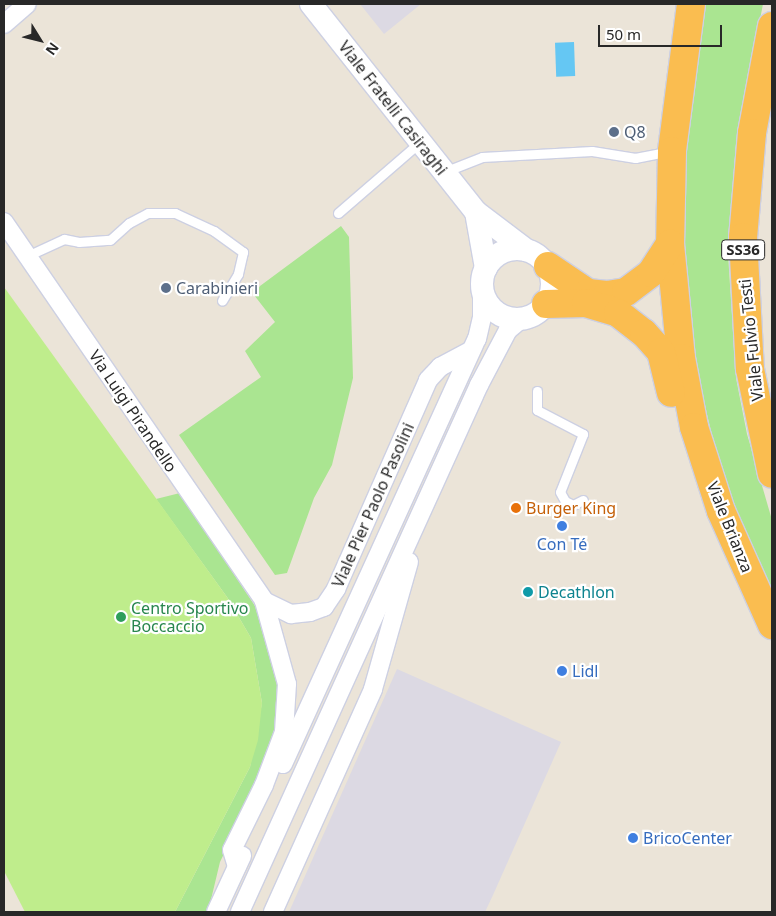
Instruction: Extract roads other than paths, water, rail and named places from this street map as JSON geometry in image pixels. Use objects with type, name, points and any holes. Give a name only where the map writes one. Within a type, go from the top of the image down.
[{"type":"highway","points":[[691,4],[672,151],[670,244],[681,358],[694,427]]},
{"type":"highway","name":"Viale Fulvio Testi","points":[[772,26],[751,143],[743,237],[750,369],[772,474]]},
{"type":"highway","points":[[548,266],[588,292],[607,295],[626,292],[651,273],[670,244]]},
{"type":"highway","points":[[546,304],[586,303],[618,313],[644,333],[660,352],[677,415],[694,427]]},
{"type":"highway","name":"Viale Brianza","points":[[694,427],[721,511],[772,625]]},
{"type":"street","points":[[4,24],[27,4]]},
{"type":"street","name":"Viale Fratelli Casiraghi","points":[[311,4],[476,212],[526,250]]},
{"type":"street","name":"Viale Fratelli Casiraghi","points":[[476,212],[484,279]]},
{"type":"street","name":"Via Luigi Pirandello","points":[[4,222],[264,601]]},
{"type":"street","points":[[240,912],[498,348],[508,330],[521,319],[536,314],[546,304],[552,278],[548,266],[538,256],[526,250],[503,252],[484,279],[487,302],[496,312],[508,318],[521,319]]},
{"type":"street","name":"Viale Pier Paolo Pasolini","points":[[216,912],[470,351],[482,317],[484,279]]},
{"type":"street","name":"Viale Pier Paolo Pasolini","points":[[264,601],[291,614],[310,612],[324,607],[336,590],[428,380],[440,367],[470,351]]},
{"type":"street","points":[[273,912],[374,689],[425,504]]},
{"type":"street","name":"Viale Pier Paolo Pasolini","points":[[237,866],[232,850],[264,785],[284,732],[287,684],[264,601]]},
{"type":"lane","points":[[338,213],[420,142]]},
{"type":"lane","points":[[444,172],[482,157],[592,151],[635,158],[672,151]]},
{"type":"lane","points":[[27,256],[64,239],[80,242],[110,240],[129,223],[148,213],[175,213],[214,232],[242,252],[238,274],[222,301]]},
{"type":"lane","points":[[537,391],[537,410],[583,434],[560,492],[565,501],[572,505],[583,500]]},
{"type":"water","points":[[574,42],[575,76],[556,77],[555,43]]},
{"type":"place","name":"Q8","points":[[614,132]]},
{"type":"place","name":"Carabinieri","points":[[166,288]]},
{"type":"place","name":"Burger King","points":[[516,508]]},
{"type":"place","name":"Con Té","points":[[562,526]]},
{"type":"place","name":"Decathlon","points":[[528,592]]},
{"type":"place","name":"Centro Sportivo Boccaccio","points":[[121,617]]},
{"type":"place","name":"Lidl","points":[[562,671]]},
{"type":"place","name":"BricoCenter","points":[[633,838]]}]
